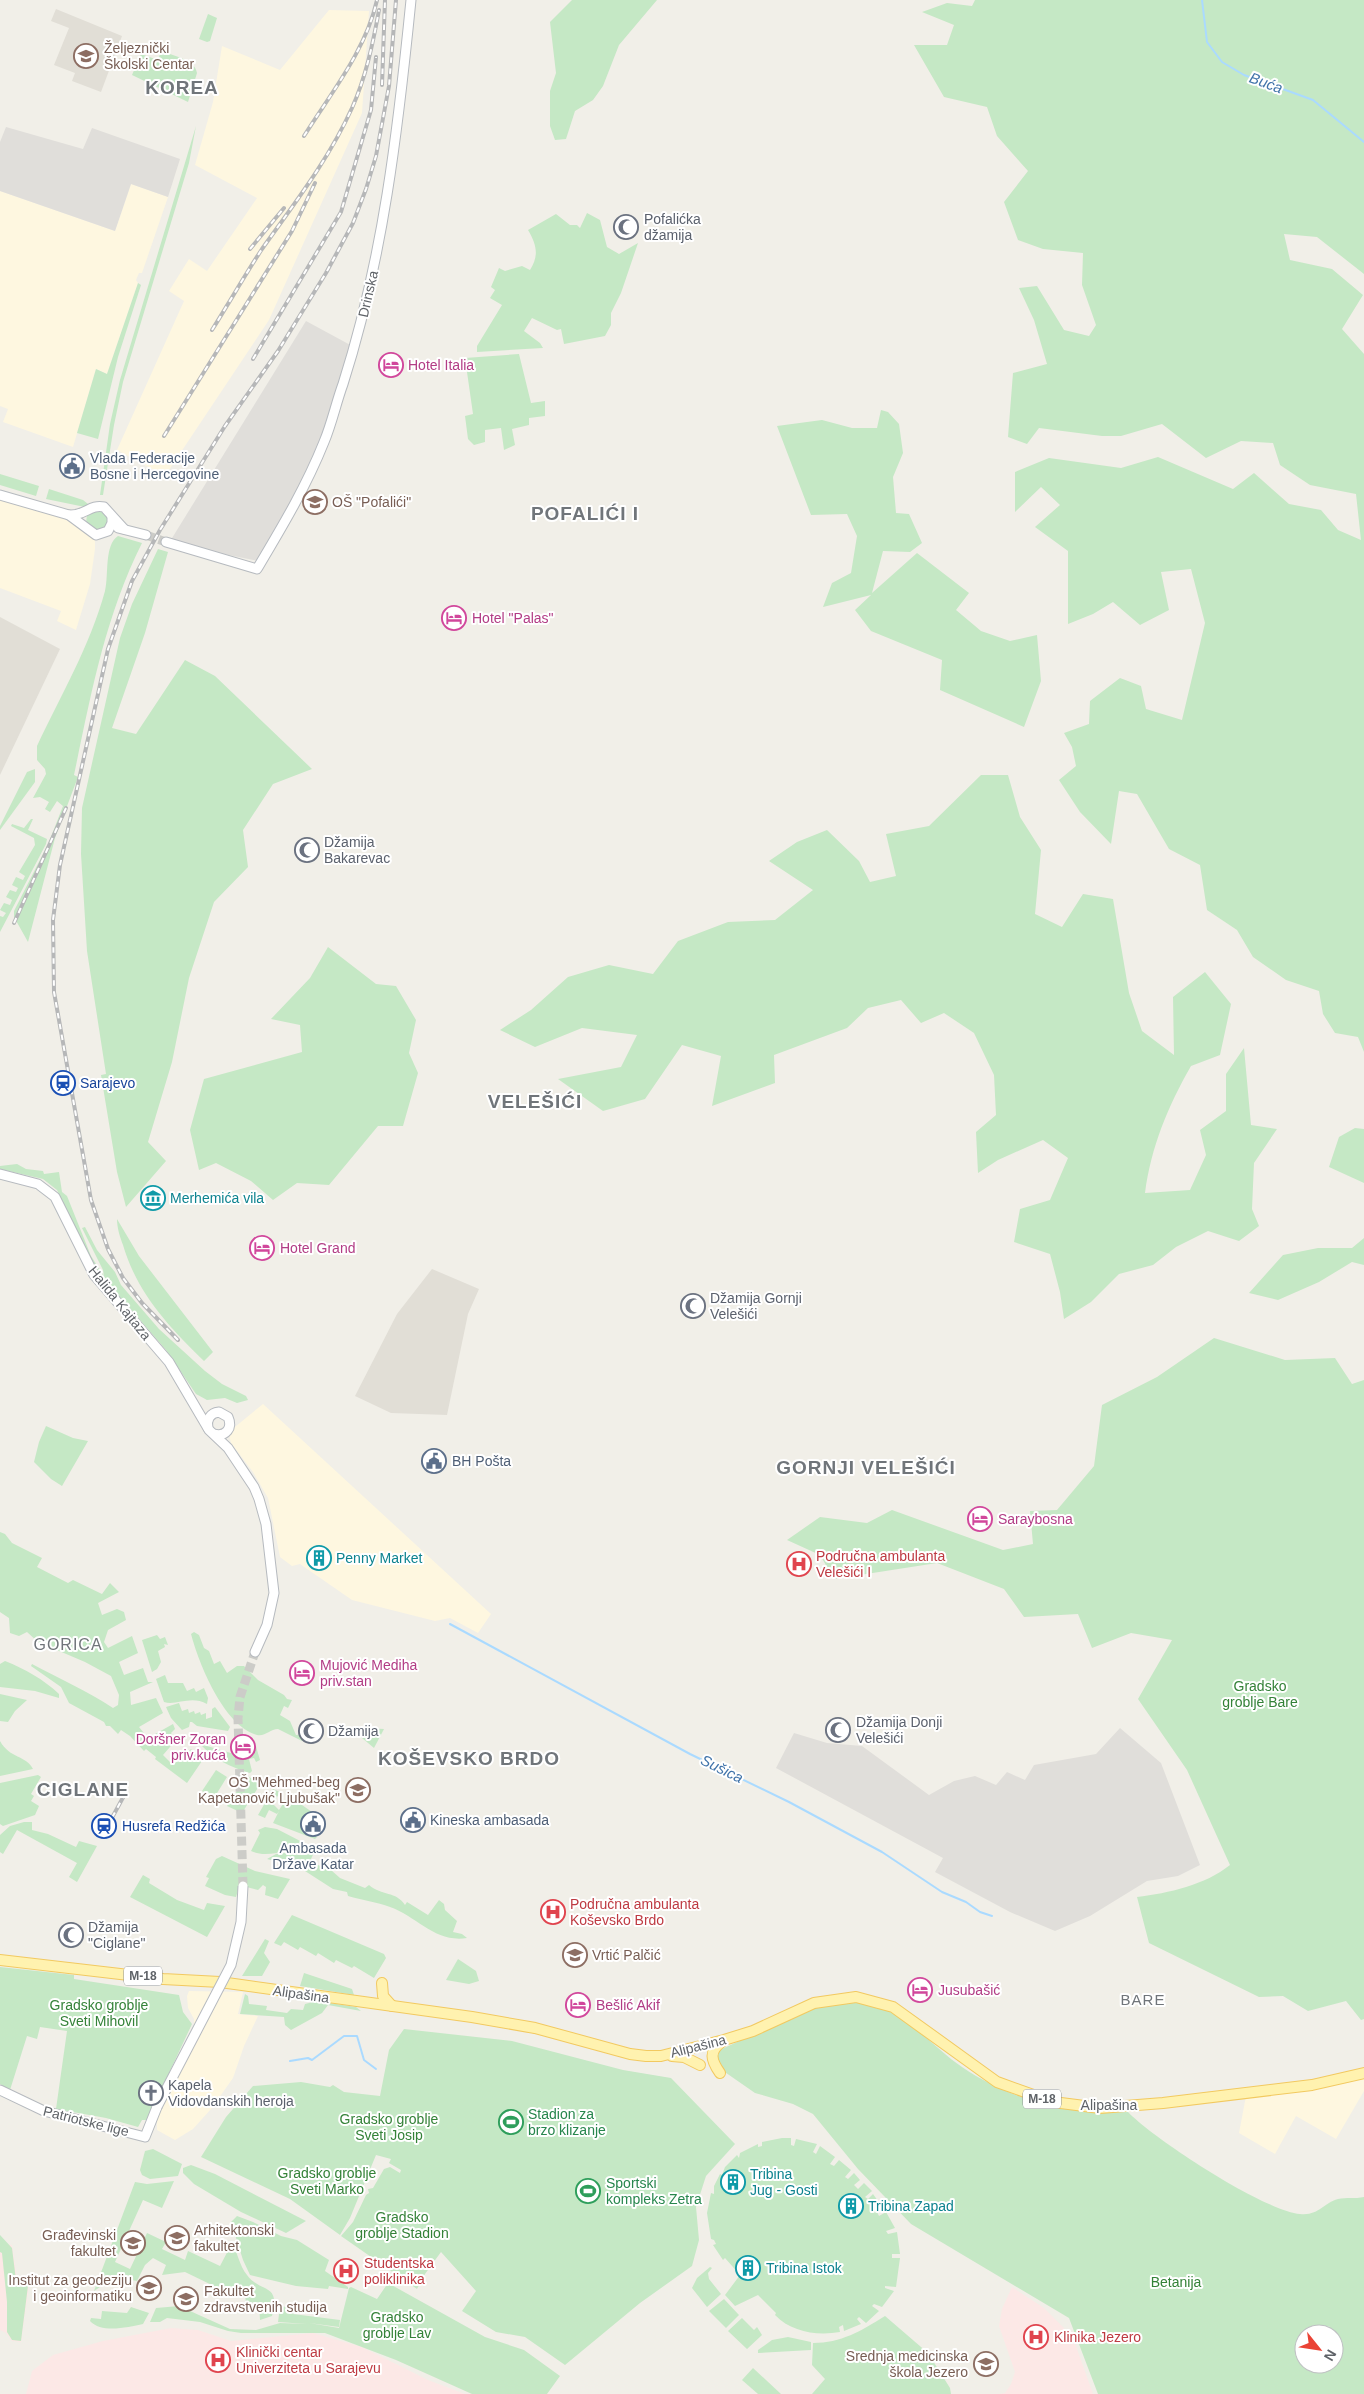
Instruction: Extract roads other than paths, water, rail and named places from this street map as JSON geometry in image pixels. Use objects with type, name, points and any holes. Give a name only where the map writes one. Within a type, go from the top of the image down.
[{"type":"main road","name":"Drinska","points":[[166,542],[257,569],[294,506],[326,439],[367,304],[388,197],[411,0]]},
{"type":"main road","points":[[0,495],[69,515],[79,516],[99,506],[108,510],[124,529]]},
{"type":"main road","points":[[85,527],[86,513]]},
{"type":"main road","points":[[69,515],[96,535],[104,534],[110,529],[124,529],[146,535]]},
{"type":"main road","points":[[110,529],[112,517]]},
{"type":"main road","name":"Halida Kajtaza","points":[[0,1174],[38,1184],[55,1197],[94,1275],[170,1362],[211,1431],[228,1448],[260,1499],[270,1541],[274,1593],[267,1625],[254,1652]]},
{"type":"main road","points":[[194,1404],[204,1412],[212,1414],[222,1413],[228,1417],[230,1424],[226,1432],[220,1435],[211,1431],[208,1419],[212,1414]]},
{"type":"main road","name":"Halida Kajtaza","points":[[226,1432],[228,1448]]},
{"type":"main road","name":"Patriotske lige","points":[[0,2090],[44,2111],[145,2137],[157,2107],[231,1965],[241,1922],[243,1886]]},
{"type":"main road","name":"Alipašina","points":[[0,1960],[163,1979],[220,1982],[392,2006],[535,2028],[630,2054],[661,2056],[753,2031],[814,2003],[856,1997],[881,2002],[893,2007],[997,2082],[1053,2102],[1100,2108],[1163,2103],[1312,2085],[1364,2073]]},
{"type":"main road","points":[[382,1984],[383,1996],[392,2006]]},
{"type":"main road","points":[[720,2073],[713,2063],[711,2055],[713,2049],[724,2040]]},
{"type":"main road","points":[[661,2056],[684,2057],[700,2065]]},
{"type":"waterway","name":"Buća","points":[[1202,0],[1207,42],[1222,62],[1244,75],[1313,100],[1364,142]]},
{"type":"waterway","name":"Sušica","points":[[450,1624],[690,1754],[789,1802],[882,1852],[942,1892],[966,1902],[980,1912],[992,1916]]},
{"type":"waterway","points":[[290,2061],[308,2058],[312,2060],[344,2036],[357,2036],[364,2060],[376,2069]]},
{"type":"tunnel","points":[[146,535],[166,542]]},
{"type":"tunnel","points":[[243,1886],[238,1718],[240,1697],[255,1652]]},
{"type":"railway","points":[[304,136],[347,71],[365,36],[377,0]]},
{"type":"railway","points":[[382,85],[385,0]]},
{"type":"railway","points":[[178,1340],[142,1303],[123,1278],[108,1249],[91,1200],[54,992],[53,920],[60,865],[108,649],[132,581],[160,530],[225,426],[278,351],[326,273],[353,223],[376,156],[389,86],[396,0]]},
{"type":"railway","points":[[212,330],[262,249],[322,163],[343,127],[365,72],[379,10]]},
{"type":"railway","points":[[253,359],[341,212],[371,110],[376,57]]},
{"type":"railway","points":[[164,436],[292,231],[315,183]]},
{"type":"railway","points":[[250,249],[284,208]]},
{"type":"railway","points":[[14,923],[66,808]]},
{"type":"railway","points":[[107,1827],[126,1792]]},
{"type":"place","name":"Željeznički Školski Centar","points":[[86,56]]},
{"type":"place","name":"Pofalićka džamija","points":[[626,227]]},
{"type":"place","name":"Hotel Italia","points":[[391,365]]},
{"type":"place","name":"Vlada Federacije Bosne i Hercegovine","points":[[72,466]]},
{"type":"place","name":"OŠ \"Pofalići\"","points":[[315,502]]},
{"type":"place","name":"Hotel \"Palas\"","points":[[454,618]]},
{"type":"place","name":"Džamija Bakarevac","points":[[307,850]]},
{"type":"place","name":"Sarajevo","points":[[63,1083]]},
{"type":"place","name":"Merhemića vila","points":[[153,1198]]},
{"type":"place","name":"Hotel Grand","points":[[262,1248]]},
{"type":"place","name":"Džamija Gornji Velešići","points":[[693,1306]]},
{"type":"place","name":"BH Pošta","points":[[434,1461]]},
{"type":"place","name":"Saraybosna","points":[[980,1519]]},
{"type":"place","name":"Penny Market","points":[[319,1558]]},
{"type":"place","name":"Područna ambulanta Velešići I","points":[[799,1564]]},
{"type":"place","name":"Mujović Mediha priv.stan","points":[[302,1673]]},
{"type":"place","name":"Džamija Donji Velešići","points":[[838,1730]]},
{"type":"place","name":"Džamija","points":[[311,1731]]},
{"type":"place","name":"Doršner Zoran priv.kuća","points":[[243,1747]]},
{"type":"place","name":"OŠ \"Mehmed-beg Kapetanović Ljubušak\"","points":[[358,1790]]},
{"type":"place","name":"Kineska ambasada","points":[[413,1820]]},
{"type":"place","name":"Ambasada Države Katar","points":[[313,1824]]},
{"type":"place","name":"Husrefa Redžića","points":[[104,1826]]},
{"type":"place","name":"Područna ambulanta Koševsko Brdo","points":[[553,1912]]},
{"type":"place","name":"Džamija \"Ciglane\"","points":[[71,1935]]},
{"type":"place","name":"Vrtić Palčić","points":[[575,1955]]},
{"type":"place","name":"Jusubašić","points":[[920,1990]]},
{"type":"place","name":"Bešlić Akif","points":[[578,2005]]},
{"type":"place","name":"Kapela Vidovdanskih heroja","points":[[151,2093]]},
{"type":"place","name":"Stadion za brzo klizanje","points":[[511,2122]]},
{"type":"place","name":"Tribina Jug - Gosti","points":[[733,2182]]},
{"type":"place","name":"Sportski kompleks Zetra","points":[[588,2191]]},
{"type":"place","name":"Tribina Zapad","points":[[851,2206]]},
{"type":"place","name":"Arhitektonski fakultet","points":[[177,2238]]},
{"type":"place","name":"Građevinski fakultet","points":[[133,2243]]},
{"type":"place","name":"Tribina Istok","points":[[748,2268]]},
{"type":"place","name":"Studentska poliklinika","points":[[346,2271]]},
{"type":"place","name":"Institut za geodeziju i geoinformatiku","points":[[149,2288]]},
{"type":"place","name":"Fakultet zdravstvenih studija","points":[[186,2299]]},
{"type":"place","name":"Klinika Jezero","points":[[1036,2337]]},
{"type":"place","name":"Klinički centar Univerziteta u Sarajevu","points":[[218,2360]]},
{"type":"place","name":"Srednja medicinska škola Jezero","points":[[986,2364]]},
{"type":"district","name":"KOREA","points":[[182,87]]},
{"type":"district","name":"POFALIĆI I","points":[[585,513]]},
{"type":"district","name":"VELEŠIĆI","points":[[535,1101]]},
{"type":"district","name":"GORNJI VELEŠIĆI","points":[[866,1467]]},
{"type":"district","name":"GORICA","points":[[68,1644]]},
{"type":"district","name":"KOŠEVSKO BRDO","points":[[469,1758]]},
{"type":"district","name":"CIGLANE","points":[[83,1789]]},
{"type":"district","name":"BARE","points":[[1143,2000]]},
{"type":"park label","name":"Gradsko groblje Bare","points":[[1260,1694]]},
{"type":"park label","name":"Gradsko groblje Sveti Mihovil","points":[[99,2014]]},
{"type":"park label","name":"Gradsko groblje Sveti Josip","points":[[389,2128]]},
{"type":"park label","name":"Gradsko groblje Sveti Marko","points":[[327,2182]]},
{"type":"park label","name":"Gradsko groblje Stadion","points":[[402,2226]]},
{"type":"park label","name":"Betanija","points":[[1176,2282]]},
{"type":"park label","name":"Gradsko groblje Lav","points":[[397,2326]]}]
